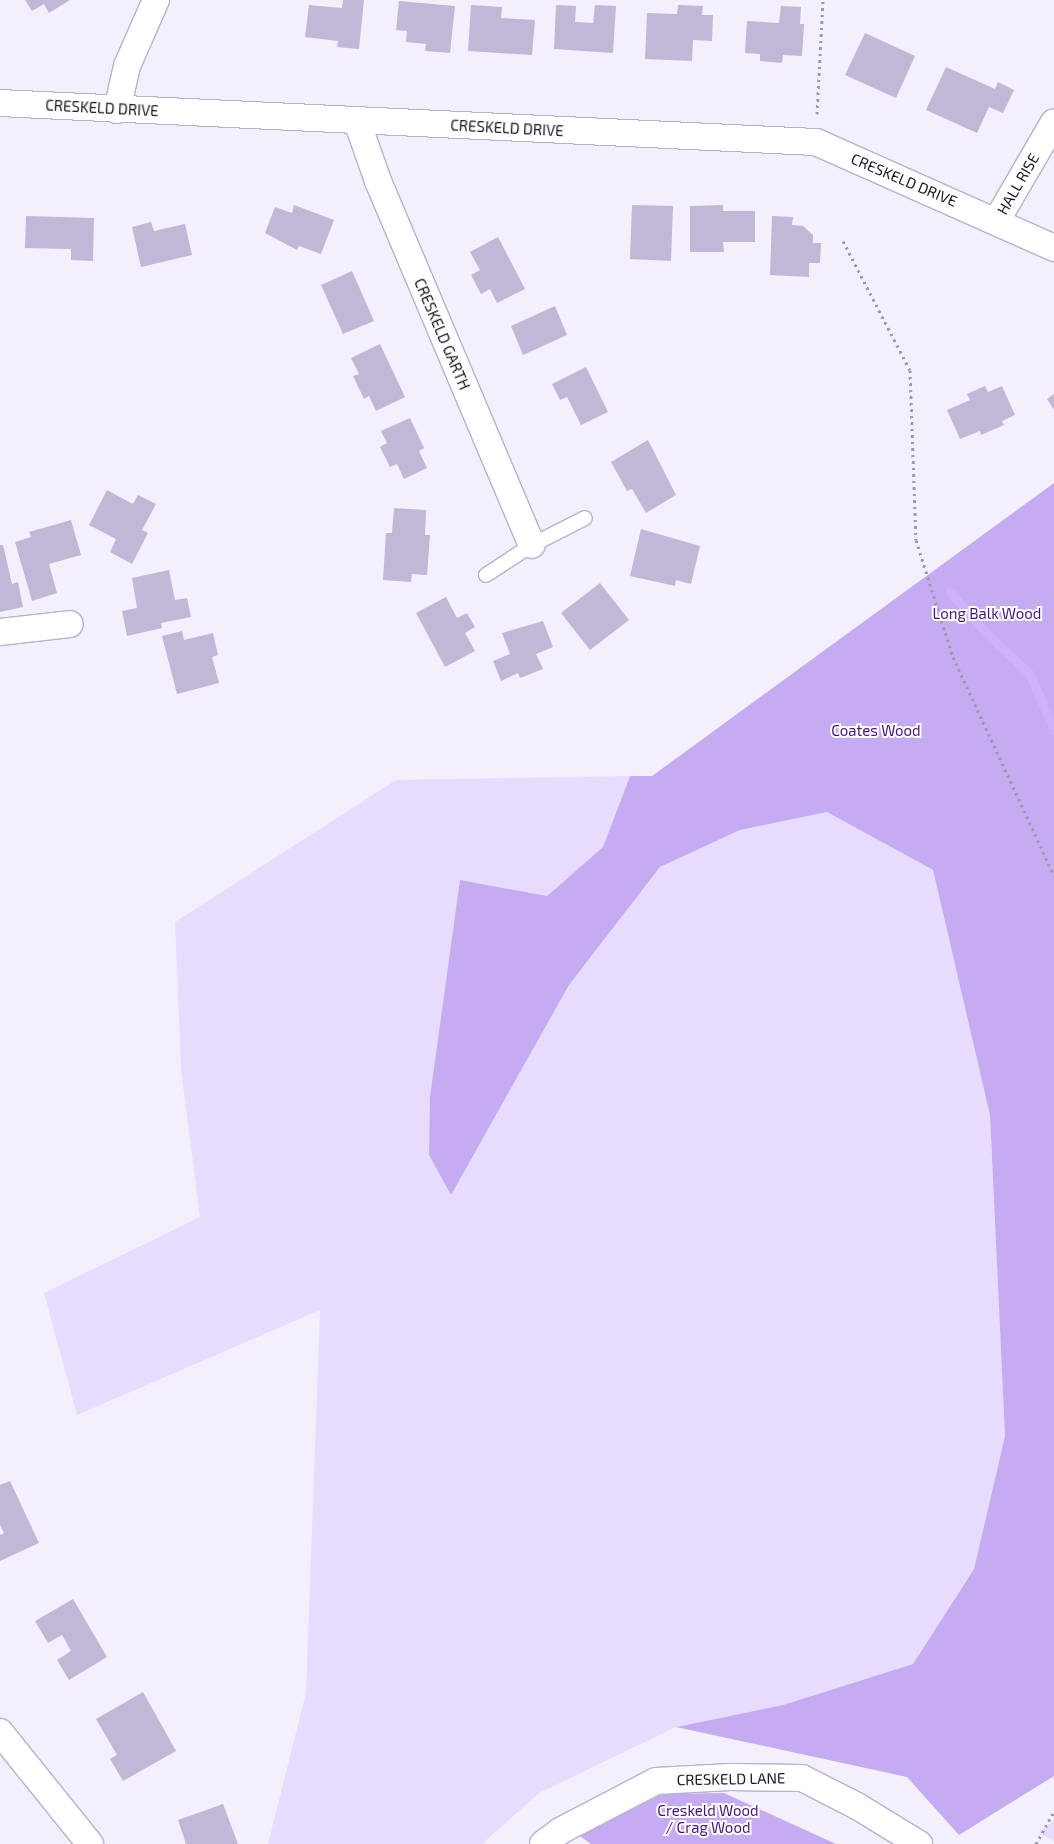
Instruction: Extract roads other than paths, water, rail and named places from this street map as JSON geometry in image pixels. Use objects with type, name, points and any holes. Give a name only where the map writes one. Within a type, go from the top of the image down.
[{"type":"street","points":[[117,110],[127,66],[156,0]]},
{"type":"street","name":"CRESKELD DRIVE","points":[[0,102],[117,110],[816,142],[997,220],[1054,248]]},
{"type":"street","name":"CRESKELD GARTH","points":[[357,121],[378,182],[532,545]]},
{"type":"street","name":"HALL RISE","points":[[997,220],[1054,122]]},
{"type":"street","points":[[0,632],[70,624]]},
{"type":"street","points":[[0,1732],[90,1844]]},
{"type":"street","name":"CRESKELD LANE","points":[[543,1844],[560,1831],[656,1781],[730,1777],[802,1778],[857,1806],[919,1844]]},
{"type":"lane","points":[[486,575],[532,545],[585,518]]},
{"type":"waterway","points":[[950,592],[985,632],[1030,674],[1054,730]]},
{"type":"park label","name":"Long Balk Wood","points":[[987,614]]},
{"type":"park label","name":"Coates Wood","points":[[876,731]]},
{"type":"park label","name":"Creskeld Wood / Crag Wood","points":[[708,1818]]}]
